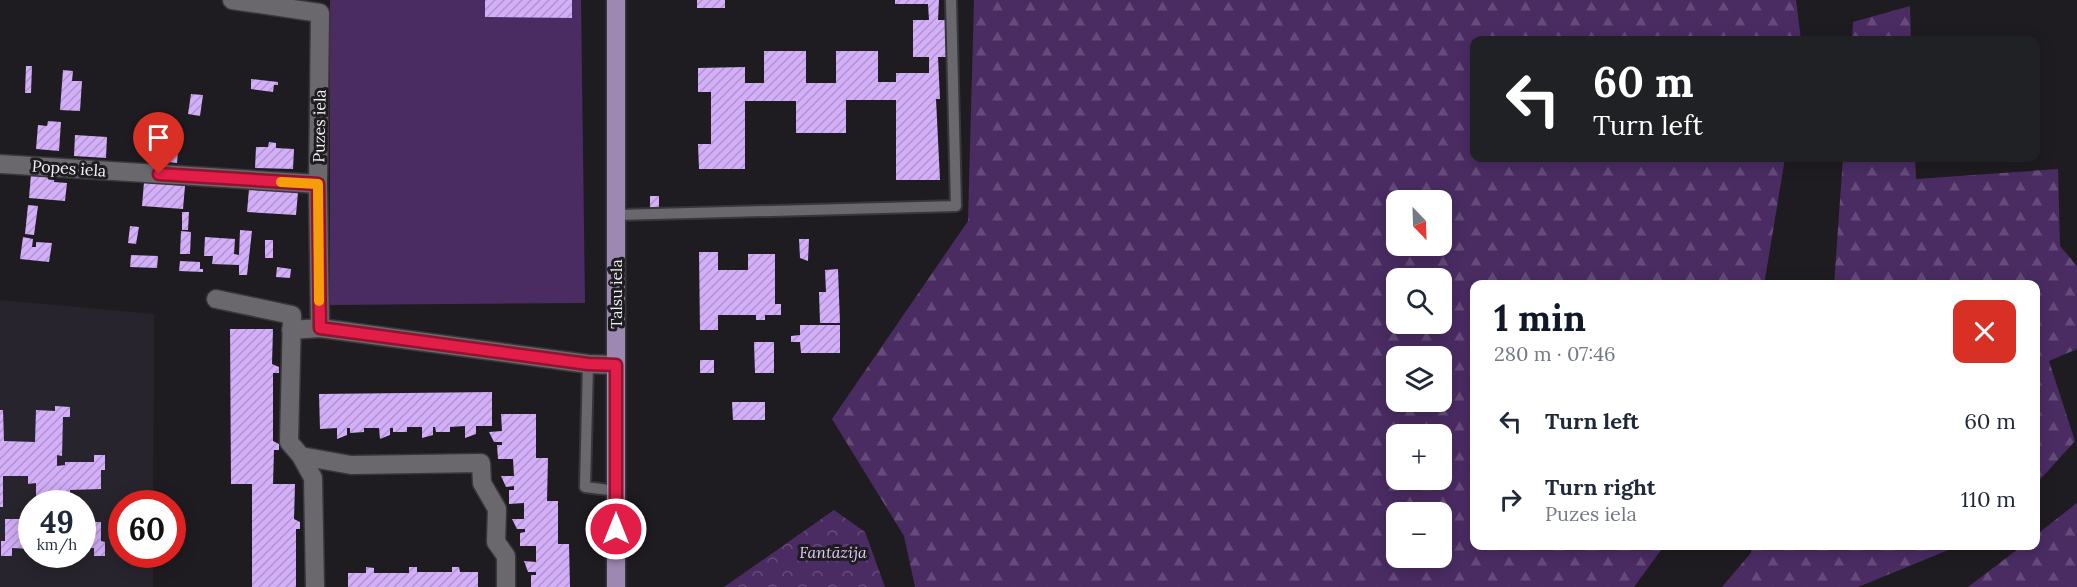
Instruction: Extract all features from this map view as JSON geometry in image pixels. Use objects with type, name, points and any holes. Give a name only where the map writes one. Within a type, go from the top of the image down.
[{"type":"main road","name":"Talsu iela","points":[[616,0],[616,587]]},
{"type":"street","name":"Puzes iela","points":[[232,0],[320,13],[318,184],[320,328]]},
{"type":"street","name":"Popes iela","points":[[0,164],[318,184]]},
{"type":"street","points":[[216,299],[292,315],[289,442],[301,456],[314,478],[315,587]]},
{"type":"street","points":[[291,330],[320,328],[588,364],[616,365]]},
{"type":"street","points":[[301,456],[351,465],[481,463],[482,483],[497,509],[496,542],[506,556],[506,587]]},
{"type":"lane","points":[[617,215],[956,206],[951,0]]},
{"type":"lane","points":[[588,364],[585,487],[617,491]]},
{"type":"shaded area","points":[[0,300],[154,314],[153,490],[108,490],[108,568],[153,568],[153,587],[0,587]]},
{"type":"green space","points":[[330,0],[581,0],[585,303],[330,305]]},
{"type":"green space","points":[[974,0],[1796,0],[1800,36],[1470,36],[1470,162],[1784,162],[1765,280],[1470,280],[1470,550],[1661,550],[1634,587],[915,587],[904,536],[832,419],[968,221]]},
{"type":"green space","points":[[1910,6],[1911,36],[1852,36],[1853,22]]},
{"type":"green space","points":[[1843,162],[1915,162],[1916,179],[2058,169],[2060,246],[2077,266],[2077,349],[2049,361],[2075,441],[2040,480],[2040,280],[1834,280]]},
{"type":"green space","points":[[2077,503],[2077,587],[1968,587],[2017,550],[2040,550],[2040,532]]},
{"type":"green space","name":"Fantāzija","points":[[834,510],[865,532],[885,587],[724,587]]},
{"type":"green space","points":[[1752,550],[1948,550],[1858,587],[1722,587]]},
{"type":"building","points":[[485,0],[572,0],[572,18],[485,17]]},
{"type":"building","points":[[697,0],[725,0],[725,8],[697,8]]},
{"type":"building","points":[[895,0],[939,0],[938,20],[947,20],[947,57],[938,57],[940,99],[936,99],[940,180],[896,180],[896,100],[846,100],[846,133],[796,133],[796,101],[745,101],[745,169],[699,169],[698,144],[711,144],[711,92],[698,92],[698,68],[745,67],[745,83],[764,83],[764,51],[806,51],[806,83],[836,83],[836,51],[878,51],[878,82],[896,82],[896,73],[929,73],[929,57],[913,57],[913,20],[929,20],[928,4],[895,4]]},
{"type":"building","points":[[26,66],[32,66],[31,93],[25,93]]},
{"type":"building","points":[[63,70],[73,71],[72,81],[82,81],[80,111],[60,110]]},
{"type":"building","points":[[251,79],[278,82],[278,85],[274,85],[273,92],[251,89]]},
{"type":"building","points":[[191,94],[203,95],[200,116],[188,114]]},
{"type":"building","points":[[48,121],[61,122],[59,151],[36,149],[38,125],[47,126]]},
{"type":"building","points":[[152,129],[160,130],[159,137],[179,138],[177,163],[150,160]]},
{"type":"building","points":[[75,135],[107,137],[106,158],[74,156]]},
{"type":"building","points":[[269,142],[276,143],[276,148],[294,149],[293,169],[255,168],[256,147],[268,147]]},
{"type":"building","points":[[31,174],[55,176],[54,182],[67,183],[65,201],[29,198]]},
{"type":"building","points":[[144,182],[185,186],[183,209],[142,206]]},
{"type":"building","points":[[249,189],[298,192],[296,215],[247,212]]},
{"type":"building","points":[[650,196],[659,196],[659,208],[650,208]]},
{"type":"building","points":[[28,205],[38,206],[34,235],[25,234]]},
{"type":"building","points":[[182,212],[189,212],[188,230],[182,230]]},
{"type":"building","points":[[130,226],[139,227],[136,244],[128,243]]},
{"type":"building","points":[[240,230],[252,231],[247,275],[239,275],[239,265],[212,264],[213,256],[204,256],[205,237],[235,239],[234,254],[239,255]]},
{"type":"building","points":[[181,231],[191,232],[190,254],[180,254]]},
{"type":"building","points":[[23,237],[33,239],[32,247],[36,247],[36,242],[52,243],[49,262],[20,259]]},
{"type":"building","points":[[799,239],[809,239],[808,261],[800,258]]},
{"type":"building","points":[[265,240],[273,240],[273,258],[265,258]]},
{"type":"building","points":[[699,252],[718,252],[718,270],[748,270],[748,254],[775,254],[775,304],[781,304],[781,315],[765,315],[765,320],[756,320],[756,315],[718,315],[718,330],[700,330]]},
{"type":"building","points":[[131,255],[158,256],[157,268],[130,267]]},
{"type":"building","points":[[180,261],[200,262],[200,269],[203,269],[203,272],[179,271]]},
{"type":"building","points":[[277,267],[291,269],[290,278],[276,277]]},
{"type":"building","points":[[838,269],[840,323],[820,323],[819,292],[826,292],[825,270]]},
{"type":"building","points":[[800,325],[840,325],[840,353],[801,353],[800,342],[791,342],[791,336],[800,335]]},
{"type":"building","points":[[230,329],[273,329],[272,364],[279,367],[279,373],[273,373],[273,441],[279,444],[279,450],[274,450],[273,484],[295,484],[294,519],[300,522],[300,529],[296,529],[296,587],[252,587],[252,484],[231,484]]},
{"type":"building","points":[[754,342],[774,342],[774,373],[755,373]]},
{"type":"building","points":[[700,360],[714,360],[714,373],[700,373]]},
{"type":"building","points":[[492,392],[492,426],[476,426],[476,434],[465,438],[465,426],[450,427],[450,432],[436,432],[433,427],[433,435],[422,438],[422,427],[407,427],[407,432],[393,432],[393,428],[390,428],[390,435],[380,439],[379,428],[364,428],[364,432],[350,433],[350,428],[347,428],[347,435],[337,439],[337,428],[320,429],[319,394]]},
{"type":"building","points":[[732,402],[765,402],[765,420],[733,420]]},
{"type":"building","points":[[55,406],[70,407],[70,417],[63,417],[62,456],[57,455],[57,466],[65,465],[65,462],[94,462],[94,455],[105,455],[105,470],[101,470],[101,489],[36,490],[36,483],[28,484],[28,476],[3,476],[3,507],[0,507],[0,410],[3,410],[4,441],[35,442],[36,410],[55,411]]},
{"type":"building","points":[[501,414],[536,414],[536,458],[548,458],[547,501],[558,501],[558,544],[569,544],[570,587],[531,587],[531,575],[536,575],[536,572],[528,572],[524,561],[536,562],[536,546],[520,546],[520,533],[525,532],[525,529],[517,529],[512,519],[524,519],[524,503],[509,504],[509,490],[514,490],[514,486],[506,487],[501,476],[514,476],[513,459],[498,459],[497,445],[502,445],[502,442],[494,442],[489,432],[502,431]]},
{"type":"building","points":[[5,519],[18,519],[18,548],[12,548],[12,556],[1,556],[1,541],[5,541]]},
{"type":"building","points":[[96,522],[101,522],[101,541],[105,542],[105,556],[96,556]]},
{"type":"building","points":[[366,567],[374,568],[374,573],[409,573],[409,567],[417,567],[417,572],[452,572],[452,567],[459,567],[460,572],[478,572],[478,587],[348,587],[348,573],[366,573]]},
{"type":"slow traffic","points":[[281,182],[318,184],[319,301]]},
{"type":"route","points":[[159,174],[318,184],[320,328],[588,364],[616,365],[616,529]]}]
